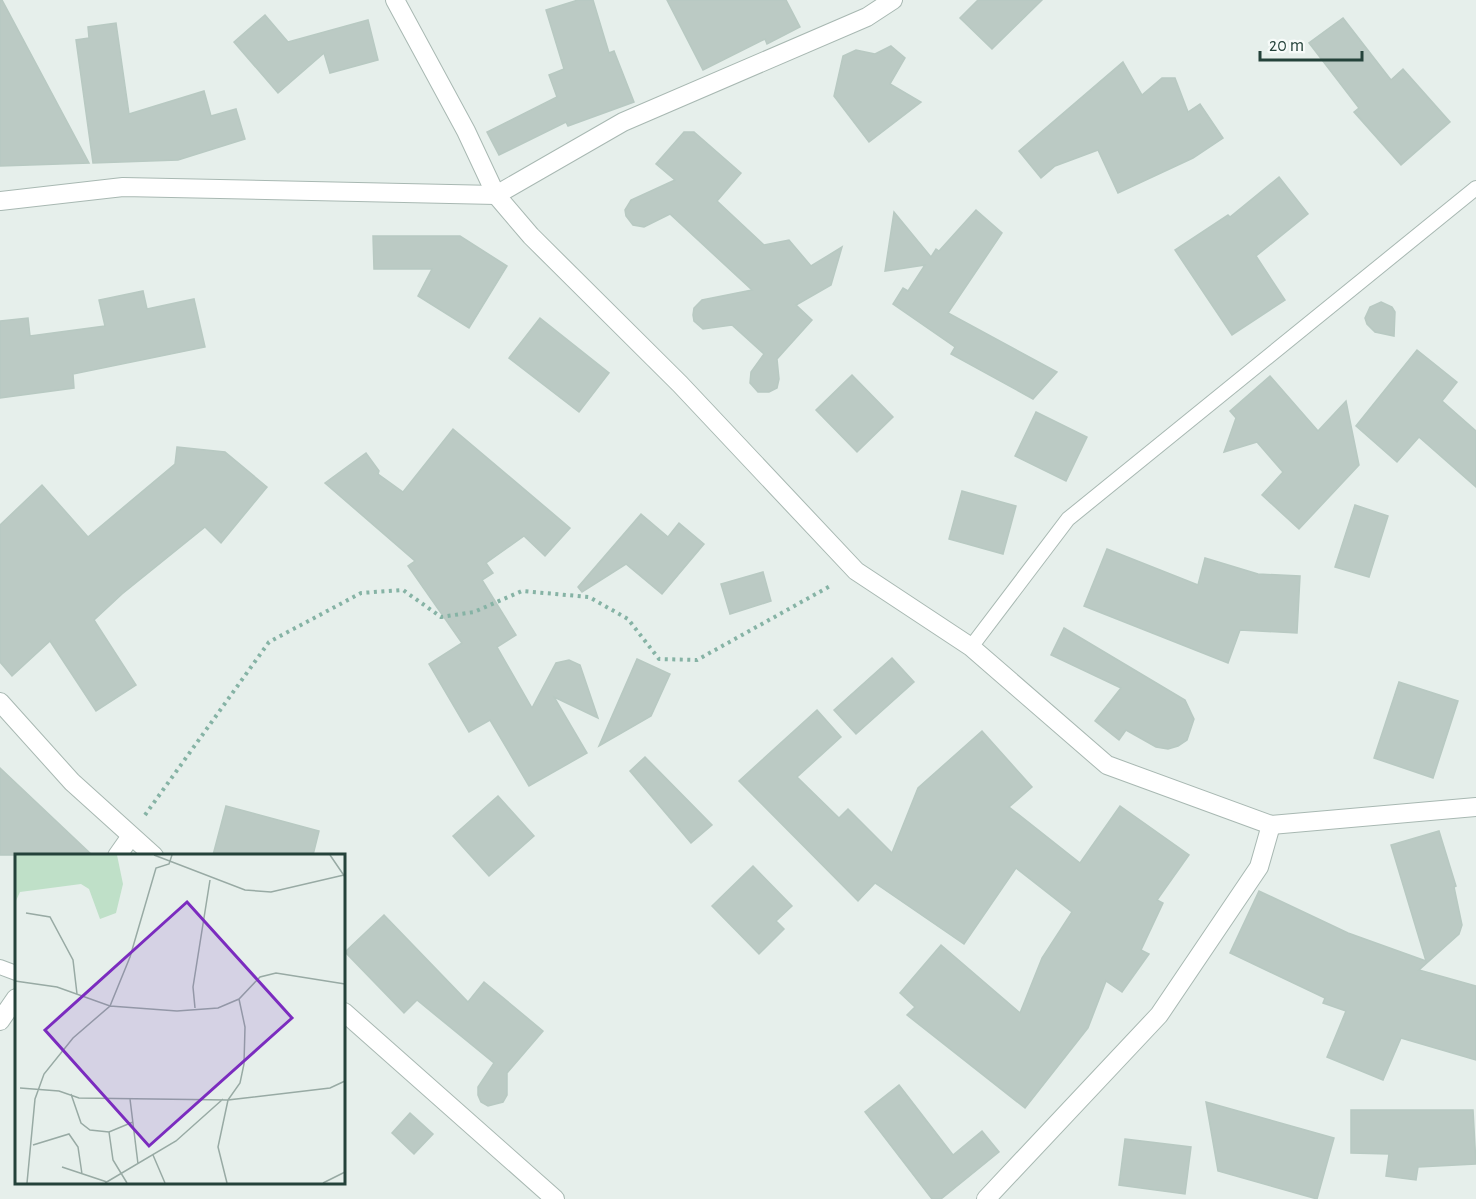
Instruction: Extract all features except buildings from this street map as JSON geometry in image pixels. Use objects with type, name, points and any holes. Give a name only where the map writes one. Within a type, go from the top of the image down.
[{"type":"street","points":[[395,0],[466,131],[496,195],[531,236],[680,384],[856,571],[971,647],[1107,765],[1271,825],[1476,807]]},
{"type":"street","points":[[0,201],[123,187],[496,195],[623,122],[867,17],[893,0]]},
{"type":"street","points":[[0,702],[72,782],[153,854]]},
{"type":"street","points":[[986,1199],[1159,1015],[1259,867],[1271,825]]},
{"type":"street","points":[[118,854],[130,836]]},
{"type":"street","points":[[0,1021],[15,999]]},
{"type":"street","points":[[345,1013],[555,1199]]},
{"type":"lane","points":[[971,647],[1068,519],[1476,188]]},
{"type":"lane","points":[[0,967],[15,972]]},
{"type":"path","points":[[130,836],[269,642],[362,593],[403,590],[441,617],[474,612],[522,591],[589,597],[628,619],[659,659],[697,660],[856,571]]}]
